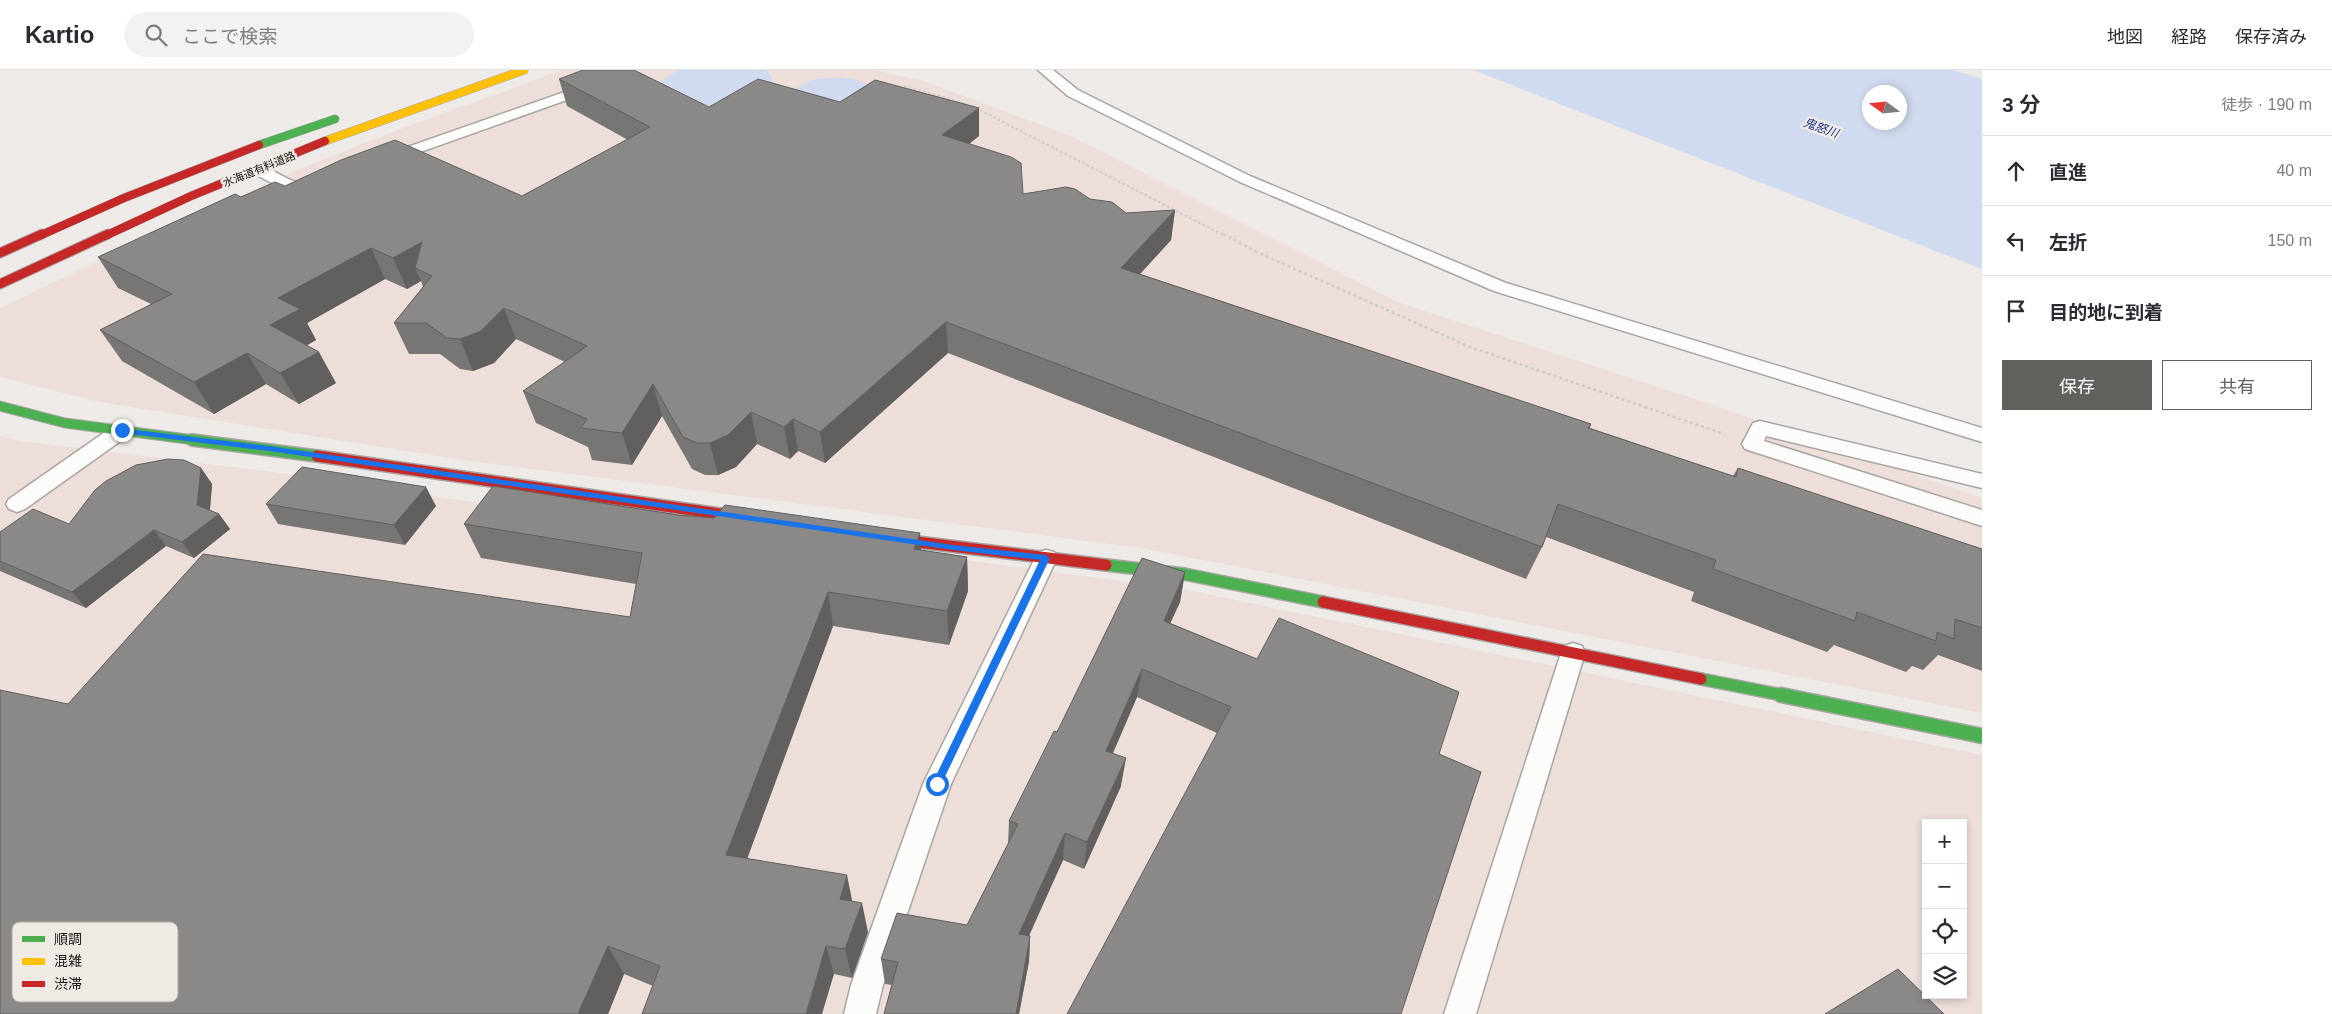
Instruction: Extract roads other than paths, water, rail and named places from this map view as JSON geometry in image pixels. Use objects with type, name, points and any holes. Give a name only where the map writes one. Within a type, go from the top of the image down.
[{"type":"main road","points":[[458,81],[498,70]]},
{"type":"main road","name":"水海道有料道路","points":[[0,284],[165,208],[258,169],[384,118],[524,70]]},
{"type":"main road","name":"水海道有料道路","points":[[0,253],[123,197],[232,155],[344,116]]},
{"type":"main road","points":[[0,406],[65,423],[269,448],[768,520]]},
{"type":"main road","points":[[875,536],[1184,574],[1982,736]]},
{"type":"lane","points":[[1045,70],[1073,93],[1245,179],[1500,287],[1982,435]]},
{"type":"lane","points":[[370,165],[574,93]]},
{"type":"lane","points":[[258,169],[271,177],[305,188],[333,178]]},
{"type":"lane","points":[[1982,481],[1760,428],[1752,444],[1982,518]]},
{"type":"lane","points":[[17,504],[122,430]]},
{"type":"lane","points":[[860,1014],[867,985],[937,784],[1046,558]]},
{"type":"lane","points":[[1460,1014],[1572,653]]},
{"type":"water","points":[[678,70],[765,70],[772,76],[772,84],[767,92],[701,110],[658,89],[661,81]]},
{"type":"water","name":"鬼怒川","points":[[1473,70],[1953,70],[1982,79],[1982,269]]},
{"type":"water","points":[[826,78],[851,79],[863,82],[874,89],[858,113],[790,91],[811,80]]}]
